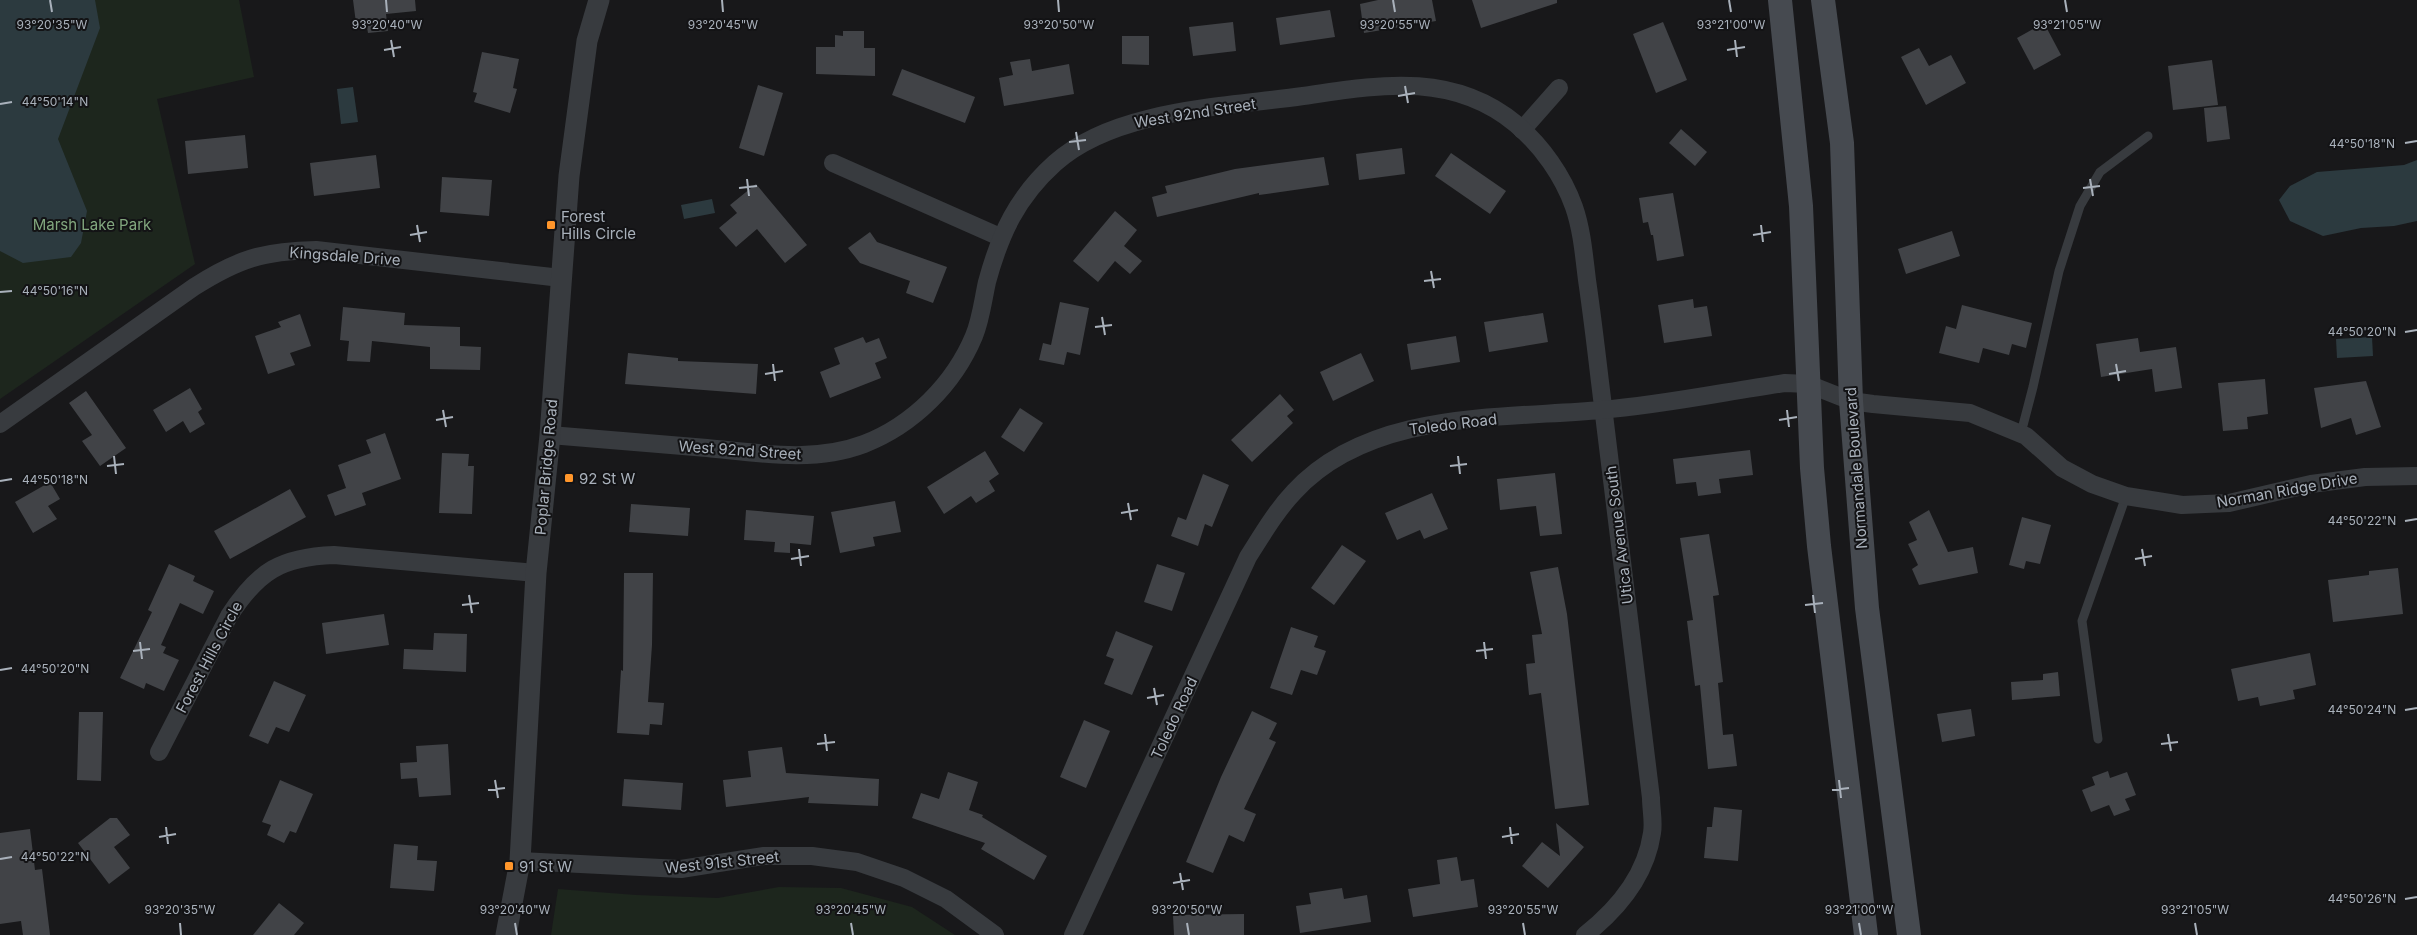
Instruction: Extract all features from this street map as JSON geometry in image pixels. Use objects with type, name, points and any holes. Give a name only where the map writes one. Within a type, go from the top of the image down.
[{"type":"main road","points":[[1780,0],[1801,206],[1808,384],[1819,546],[1866,935]]},
{"type":"main road","name":"Normandale Boulevard","points":[[1823,0],[1842,143],[1851,401],[1867,608],[1909,935]]},
{"type":"street","name":"Poplar Bridge Road","points":[[506,935],[520,861],[536,573],[550,435],[569,176],[587,41],[598,0]]},
{"type":"street","name":"West 92nd Street","points":[[550,435],[786,455],[826,453],[863,444],[899,426],[931,401],[956,370],[975,334],[1000,237],[1007,222],[1030,190],[1056,162],[1097,136],[1124,124],[1162,116],[1374,86],[1410,84],[1448,90],[1481,103],[1514,122],[1522,130]]},
{"type":"street","points":[[1522,130],[1559,88]]},
{"type":"street","name":"Utica Avenue South","points":[[1522,130],[1562,177],[1576,212],[1583,247],[1651,798],[1652,832],[1642,866],[1626,896],[1607,918],[1585,935]]},
{"type":"street","points":[[833,163],[1000,237]]},
{"type":"street","name":"Kingsdale Drive","points":[[0,424],[222,268],[252,256],[284,250],[316,250],[561,278]]},
{"type":"street","name":"Toledo Road","points":[[1073,935],[1248,557],[1269,523],[1294,491],[1324,466],[1360,446],[1396,431],[1436,423],[1604,410],[1785,384],[1808,384],[1851,401]]},
{"type":"street","name":"Norman Ridge Drive","points":[[1851,401],[1970,413],[2021,433],[2062,468],[2092,484],[2126,496],[2182,506],[2229,503],[2311,484],[2365,477],[2417,476]]},
{"type":"street","name":"Forest Hills Circle","points":[[159,752],[229,616],[242,595],[260,577],[282,563],[307,556],[334,555],[536,573]]},
{"type":"street","name":"West 91st Street","points":[[520,861],[672,869],[764,856],[812,856],[858,862],[904,878],[946,899],[995,935]]},
{"type":"lane","points":[[2021,433],[2034,387],[2058,271],[2080,206],[2100,172],[2148,136]]},
{"type":"lane","points":[[2098,739],[2084,649],[2082,621],[2126,496]]},
{"type":"green space","name":"Marsh Lake Park","points":[[0,0],[239,0],[254,77],[157,99],[195,264],[0,399]]},
{"type":"green space","points":[[779,887],[841,888],[912,907],[955,935],[551,935],[558,889],[636,895],[718,898]]},
{"type":"shaded area","points":[[0,0],[95,0],[100,28],[58,139],[87,211],[81,243],[71,257],[23,263],[0,251]]},
{"type":"shaded area","points":[[353,87],[358,122],[341,124],[337,89]]},
{"type":"shaded area","points":[[2417,160],[2417,221],[2394,226],[2361,228],[2323,236],[2290,221],[2279,200],[2290,186],[2317,172],[2404,165]]},
{"type":"shaded area","points":[[712,199],[715,213],[684,219],[681,205]]},
{"type":"shaded area","points":[[2372,337],[2373,356],[2337,358],[2336,339]]},
{"type":"building","points":[[353,0],[415,0],[416,11],[386,14],[388,31],[368,33],[366,21],[356,23]]},
{"type":"building","points":[[1378,0],[1432,0],[1436,21],[1364,33],[1360,4]]},
{"type":"building","points":[[1472,0],[1557,0],[1557,3],[1481,28]]},
{"type":"building","points":[[1330,10],[1335,37],[1280,45],[1276,18]]},
{"type":"building","points":[[1233,22],[1236,51],[1193,56],[1189,27]]},
{"type":"building","points":[[1663,22],[1687,80],[1656,93],[1633,34]]},
{"type":"building","points":[[2044,23],[2061,55],[2034,70],[2017,38]]},
{"type":"building","points":[[843,31],[864,31],[864,48],[875,48],[875,76],[816,74],[816,47],[835,47],[835,35],[843,36]]},
{"type":"building","points":[[1122,36],[1149,36],[1149,65],[1122,64]]},
{"type":"building","points":[[1919,48],[1929,66],[1951,55],[1966,83],[1926,105],[1901,57]]},
{"type":"building","points":[[482,52],[519,59],[513,88],[517,89],[510,113],[474,102],[477,93],[473,92]]},
{"type":"building","points":[[1030,59],[1032,71],[1069,64],[1074,94],[1004,106],[999,78],[1013,75],[1010,62]]},
{"type":"building","points":[[2212,60],[2218,105],[2173,110],[2168,66]]},
{"type":"building","points":[[902,69],[975,97],[965,123],[892,95]]},
{"type":"building","points":[[758,85],[783,93],[764,156],[739,148]]},
{"type":"building","points":[[2226,106],[2230,139],[2207,142],[2204,108]]},
{"type":"building","points":[[1681,129],[1707,152],[1695,166],[1669,143]]},
{"type":"building","points":[[245,135],[248,168],[188,174],[185,141]]},
{"type":"building","points":[[1402,148],[1405,174],[1359,180],[1356,154]]},
{"type":"building","points":[[1451,153],[1506,191],[1490,214],[1435,176]]},
{"type":"building","points":[[376,155],[380,188],[314,196],[310,163]]},
{"type":"building","points":[[1324,157],[1329,185],[1259,195],[1259,193],[1157,217],[1152,197],[1167,193],[1165,186],[1235,169]]},
{"type":"building","points":[[442,177],[492,180],[489,216],[440,212]]},
{"type":"building","points":[[756,184],[807,245],[785,263],[757,229],[736,247],[719,228],[737,213],[730,205]]},
{"type":"building","points":[[1673,193],[1684,256],[1657,261],[1653,235],[1651,235],[1648,222],[1643,223],[1639,198]]},
{"type":"building","points":[[1115,211],[1137,230],[1124,246],[1142,261],[1130,274],[1115,261],[1098,282],[1073,261]]},
{"type":"building","points":[[1952,231],[1960,256],[1906,274],[1898,249]]},
{"type":"building","points":[[870,232],[877,242],[947,267],[933,303],[906,293],[910,281],[860,263],[848,248]]},
{"type":"building","points":[[1693,299],[1694,308],[1707,306],[1712,336],[1664,343],[1658,305]]},
{"type":"building","points":[[1060,302],[1089,308],[1080,355],[1067,352],[1064,365],[1039,360],[1043,343],[1051,345]]},
{"type":"building","points":[[1962,305],[2032,323],[2026,348],[2012,344],[2009,355],[1983,348],[1979,363],[1939,353],[1946,326],[1956,329]]},
{"type":"building","points":[[343,307],[405,313],[404,325],[460,327],[460,346],[481,347],[480,370],[430,369],[430,347],[372,341],[370,362],[347,361],[349,341],[340,340]]},
{"type":"building","points":[[1543,313],[1548,342],[1489,352],[1484,322]]},
{"type":"building","points":[[300,314],[311,346],[290,353],[295,365],[268,374],[255,336],[281,327],[278,322]]},
{"type":"building","points":[[1456,336],[1460,362],[1411,370],[1407,344]]},
{"type":"building","points":[[863,337],[866,343],[879,338],[887,358],[875,363],[881,378],[830,398],[820,372],[840,364],[834,348]]},
{"type":"building","points":[[2138,338],[2140,352],[2176,347],[2182,388],[2155,392],[2152,369],[2101,377],[2096,344]]},
{"type":"building","points":[[628,353],[678,358],[678,361],[758,364],[756,394],[625,384]]},
{"type":"building","points":[[1361,353],[1374,381],[1333,401],[1320,372]]},
{"type":"building","points":[[2265,379],[2268,414],[2247,417],[2248,429],[2223,431],[2218,383]]},
{"type":"building","points":[[2366,381],[2381,427],[2356,435],[2351,418],[2321,428],[2314,388]]},
{"type":"building","points":[[190,388],[202,409],[198,412],[205,424],[190,433],[183,421],[166,432],[153,410]]},
{"type":"building","points":[[86,391],[126,448],[100,466],[82,441],[92,435],[69,403]]},
{"type":"building","points":[[1280,394],[1294,410],[1287,416],[1293,423],[1252,462],[1231,440]]},
{"type":"building","points":[[1020,408],[1043,423],[1024,452],[1001,437]]},
{"type":"building","points":[[385,433],[401,479],[362,493],[366,505],[335,516],[327,495],[346,488],[338,465],[371,453],[366,440]]},
{"type":"building","points":[[1750,450],[1753,475],[1719,479],[1721,493],[1698,496],[1696,482],[1676,484],[1673,459]]},
{"type":"building","points":[[985,451],[999,474],[989,481],[995,491],[976,503],[971,496],[944,514],[927,487]]},
{"type":"building","points":[[442,453],[469,454],[468,466],[474,466],[472,514],[439,513]]},
{"type":"building","points":[[1555,473],[1562,534],[1540,536],[1536,506],[1500,510],[1497,479]]},
{"type":"building","points":[[1203,474],[1229,485],[1212,527],[1205,524],[1198,546],[1171,536],[1178,517],[1186,520]]},
{"type":"building","points":[[50,482],[60,499],[48,506],[57,519],[33,533],[15,502]]},
{"type":"building","points":[[290,489],[306,517],[230,559],[214,531]]},
{"type":"building","points":[[1432,493],[1448,529],[1424,539],[1420,530],[1397,540],[1385,513]]},
{"type":"building","points":[[895,501],[901,532],[873,537],[875,546],[840,553],[831,512]]},
{"type":"building","points":[[631,504],[690,508],[688,536],[629,532]]},
{"type":"building","points":[[746,510],[814,516],[811,545],[790,543],[790,553],[774,552],[775,542],[744,540]]},
{"type":"building","points":[[1929,510],[1948,552],[1973,547],[1978,573],[1919,585],[1912,569],[1918,565],[1908,544],[1917,540],[1909,522]]},
{"type":"building","points":[[2022,517],[2051,525],[2040,564],[2026,561],[2024,569],[2009,565]]},
{"type":"building","points":[[1709,534],[1719,595],[1713,596],[1723,682],[1718,683],[1723,735],[1733,734],[1737,766],[1708,769],[1700,685],[1695,686],[1687,621],[1693,620],[1680,538]]},
{"type":"building","points":[[1342,545],[1366,561],[1334,605],[1311,588]]},
{"type":"building","points":[[169,564],[195,576],[193,581],[214,591],[203,614],[180,603],[161,645],[166,647],[163,653],[179,660],[164,691],[146,683],[144,689],[120,678],[152,612],[148,610]]},
{"type":"building","points":[[1157,564],[1185,573],[1172,611],[1144,602]]},
{"type":"building","points":[[1558,567],[1567,614],[1589,805],[1555,809],[1541,693],[1529,695],[1526,664],[1535,663],[1532,635],[1542,634],[1530,572]]},
{"type":"building","points":[[2398,568],[2403,614],[2333,622],[2328,580],[2369,575],[2369,571]]},
{"type":"building","points":[[624,573],[653,573],[652,645],[648,702],[664,703],[662,725],[650,724],[649,735],[617,733],[621,670],[623,671]]},
{"type":"building","points":[[384,614],[389,645],[326,654],[322,623]]},
{"type":"building","points":[[1291,627],[1318,636],[1314,647],[1326,651],[1317,675],[1301,670],[1292,695],[1270,688]]},
{"type":"building","points":[[1116,631],[1153,646],[1132,695],[1104,684],[1114,659],[1106,656]]},
{"type":"building","points":[[434,633],[467,634],[466,672],[403,669],[404,649],[433,650]]},
{"type":"building","points":[[2310,653],[2316,685],[2293,690],[2295,699],[2260,706],[2258,697],[2238,701],[2231,669]]},
{"type":"building","points":[[2058,672],[2060,696],[2012,700],[2011,682],[2043,680],[2043,674]]},
{"type":"building","points":[[274,681],[306,695],[289,732],[276,727],[268,744],[249,736]]},
{"type":"building","points":[[1971,709],[1975,736],[1942,742],[1937,714]]},
{"type":"building","points":[[1252,711],[1277,723],[1269,739],[1276,742],[1244,809],[1256,814],[1244,842],[1229,835],[1213,873],[1186,862],[1221,777]]},
{"type":"building","points":[[79,712],[103,712],[101,781],[77,780]]},
{"type":"building","points":[[1084,720],[1110,731],[1086,788],[1060,777]]},
{"type":"building","points":[[448,744],[451,795],[419,797],[417,778],[401,779],[400,763],[417,762],[416,746]]},
{"type":"building","points":[[782,747],[786,773],[879,779],[878,806],[808,803],[809,797],[726,807],[723,780],[751,777],[748,751]]},
{"type":"building","points":[[2108,771],[2110,778],[2127,772],[2136,795],[2125,799],[2130,810],[2114,816],[2109,805],[2091,812],[2082,790],[2095,785],[2092,777]]},
{"type":"building","points":[[948,772],[978,782],[969,810],[983,815],[982,817],[1047,856],[1034,880],[981,849],[985,843],[912,818],[921,793],[939,799]]},
{"type":"building","points":[[624,779],[683,783],[681,810],[622,806]]},
{"type":"building","points":[[280,780],[313,794],[296,833],[290,831],[284,843],[267,835],[271,825],[262,822]]},
{"type":"building","points":[[1714,807],[1742,810],[1738,861],[1704,858],[1707,827],[1712,827]]},
{"type":"building","points":[[110,818],[117,818],[130,835],[114,847],[130,868],[109,884],[78,843]]},
{"type":"building","points":[[1556,823],[1584,847],[1548,888],[1522,866],[1542,842],[1560,856]]},
{"type":"building","points":[[30,829],[35,870],[42,869],[50,935],[23,935],[21,921],[0,924],[0,833]]},
{"type":"building","points":[[394,844],[418,846],[417,860],[437,861],[434,891],[390,888]]},
{"type":"building","points":[[1457,857],[1461,881],[1474,879],[1478,907],[1413,917],[1408,889],[1440,884],[1437,860]]},
{"type":"building","points":[[1342,888],[1344,899],[1367,895],[1371,922],[1300,933],[1296,906],[1311,904],[1309,893]]},
{"type":"building","points":[[279,903],[304,923],[294,935],[253,935]]},
{"type":"building","points":[[1244,914],[1244,935],[1174,935],[1173,915]]},
{"type":"place","name":"Forest Hills Circle","points":[[551,225]]},
{"type":"place","name":"92 St W","points":[[569,478]]},
{"type":"place","name":"91 St W","points":[[509,866]]}]
